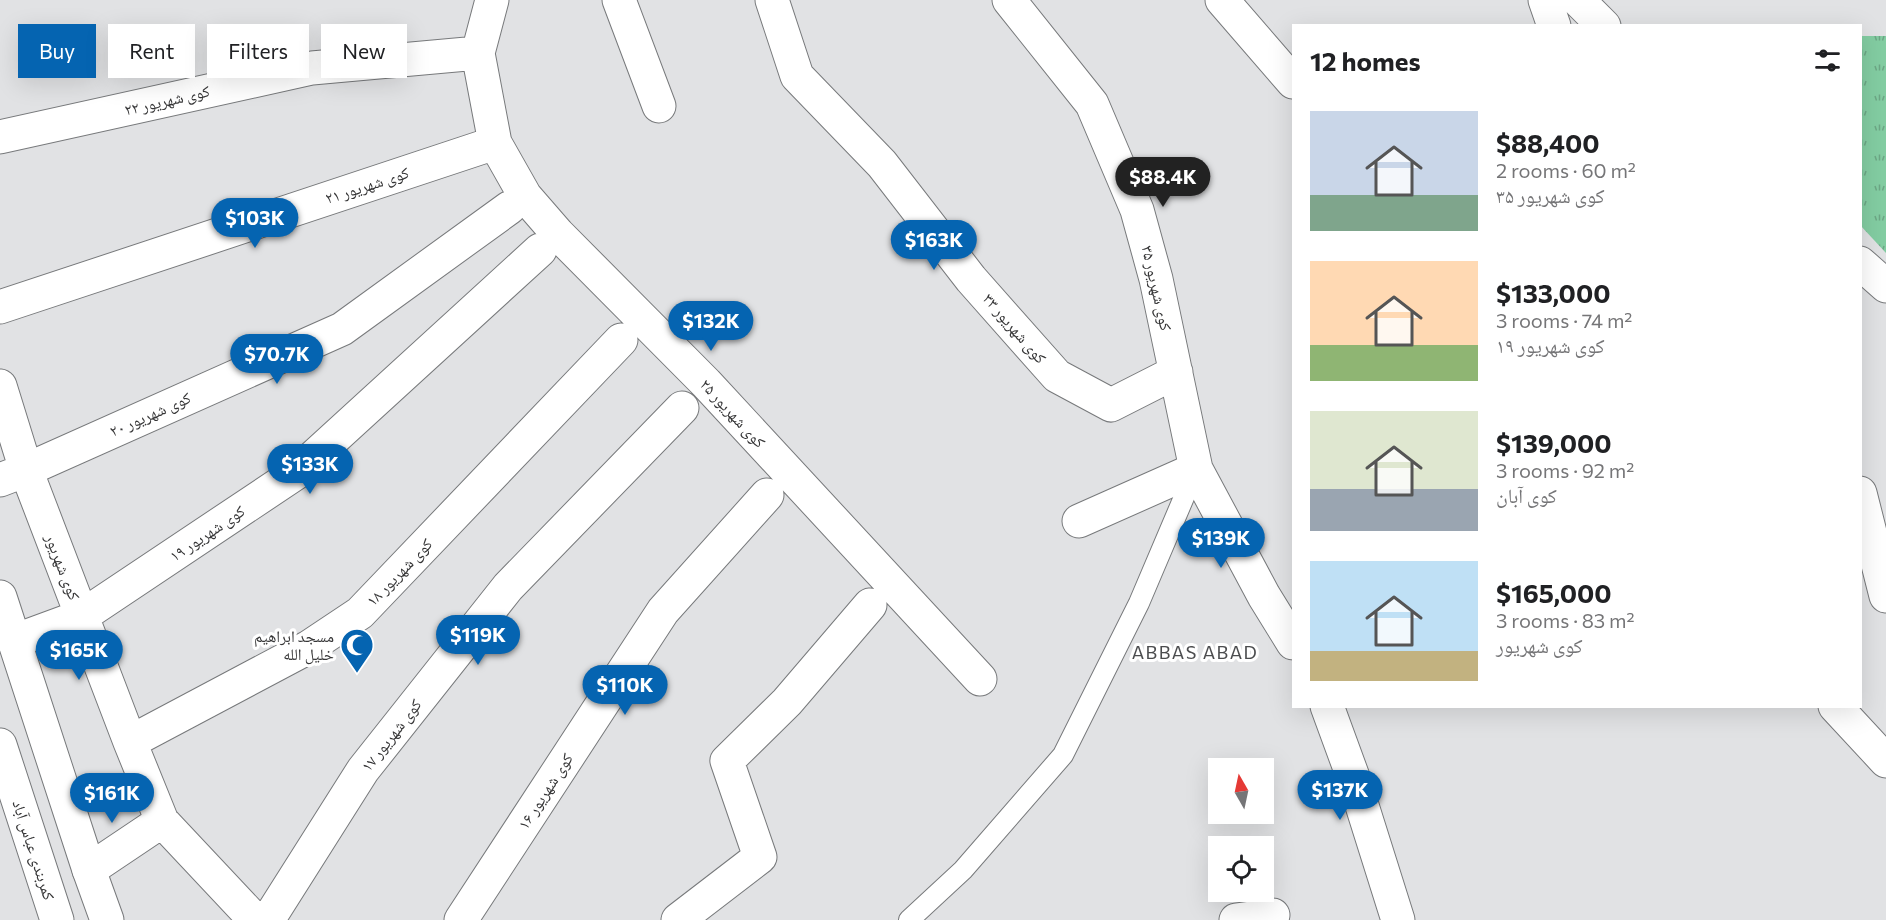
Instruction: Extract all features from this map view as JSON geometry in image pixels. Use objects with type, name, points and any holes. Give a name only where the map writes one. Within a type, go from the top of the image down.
[{"type":"street","name":"کوی شهریور ۲۵","points":[[492,0],[478,53],[495,143],[525,196],[558,234],[706,383],[980,679]]},
{"type":"street","points":[[619,0],[659,106]]},
{"type":"street","name":"کوی شهریور ۳۳","points":[[772,0],[797,75],[882,164],[971,279],[1057,376],[1112,405],[1176,372]]},
{"type":"street","name":"کوی شهریور ۳۵","points":[[1009,0],[1092,104],[1137,210],[1156,279],[1196,469],[1264,596],[1292,641]]},
{"type":"street","points":[[1222,0],[1292,81]]},
{"type":"street","points":[[1545,0],[1553,24]]},
{"type":"street","points":[[1578,0],[1602,24]]},
{"type":"street","name":"کوی شهریور ۲۲","points":[[0,137],[312,68],[478,53]]},
{"type":"street","name":"کوی شهریور ۲۱","points":[[0,307],[495,143]]},
{"type":"street","name":"کوی شهریور ۲۰","points":[[13,475],[342,328],[509,208]]},
{"type":"street","name":"کوی شهریور ۱۹","points":[[14,641],[82,616],[296,473],[540,250]]},
{"type":"street","points":[[1862,265],[1886,286]]},
{"type":"street","name":"کوی شهریور ۱۸","points":[[130,742],[309,647],[360,613],[621,340]]},
{"type":"street","name":"کوی شهریور","points":[[0,386],[13,475],[82,616],[162,821],[255,920]]},
{"type":"street","name":"کوی شهریور ۱۷","points":[[268,920],[363,770],[508,587],[682,408]]},
{"type":"street","points":[[1079,521],[1196,469]]},
{"type":"street","name":"کوی شهریور ۱۶","points":[[461,920],[663,611],[767,495]]},
{"type":"street","points":[[1862,501],[1886,596]]},
{"type":"street","points":[[0,597],[107,920]]},
{"type":"street","points":[[678,920],[760,857],[728,761],[787,702],[870,605]]},
{"type":"street","points":[[1328,708],[1353,777],[1398,920]]},
{"type":"street","points":[[1836,708],[1886,761]]},
{"type":"street","name":"کمربندی عباس آباد","points":[[0,745],[57,920]]},
{"type":"street","points":[[89,870],[162,821]]},
{"type":"street","points":[[1236,920],[1273,915]]},
{"type":"lane","points":[[909,920],[963,870],[1064,755],[1139,603],[1196,469]]},
{"type":"green space","points":[[1862,36],[1886,36],[1886,253],[1862,227]]},
{"type":"place","name":"مسجد ابراهیم خلیل الله","points":[[357,674]]},
{"type":"district","name":"ABBAS ABAD","points":[[1195,653]]}]
